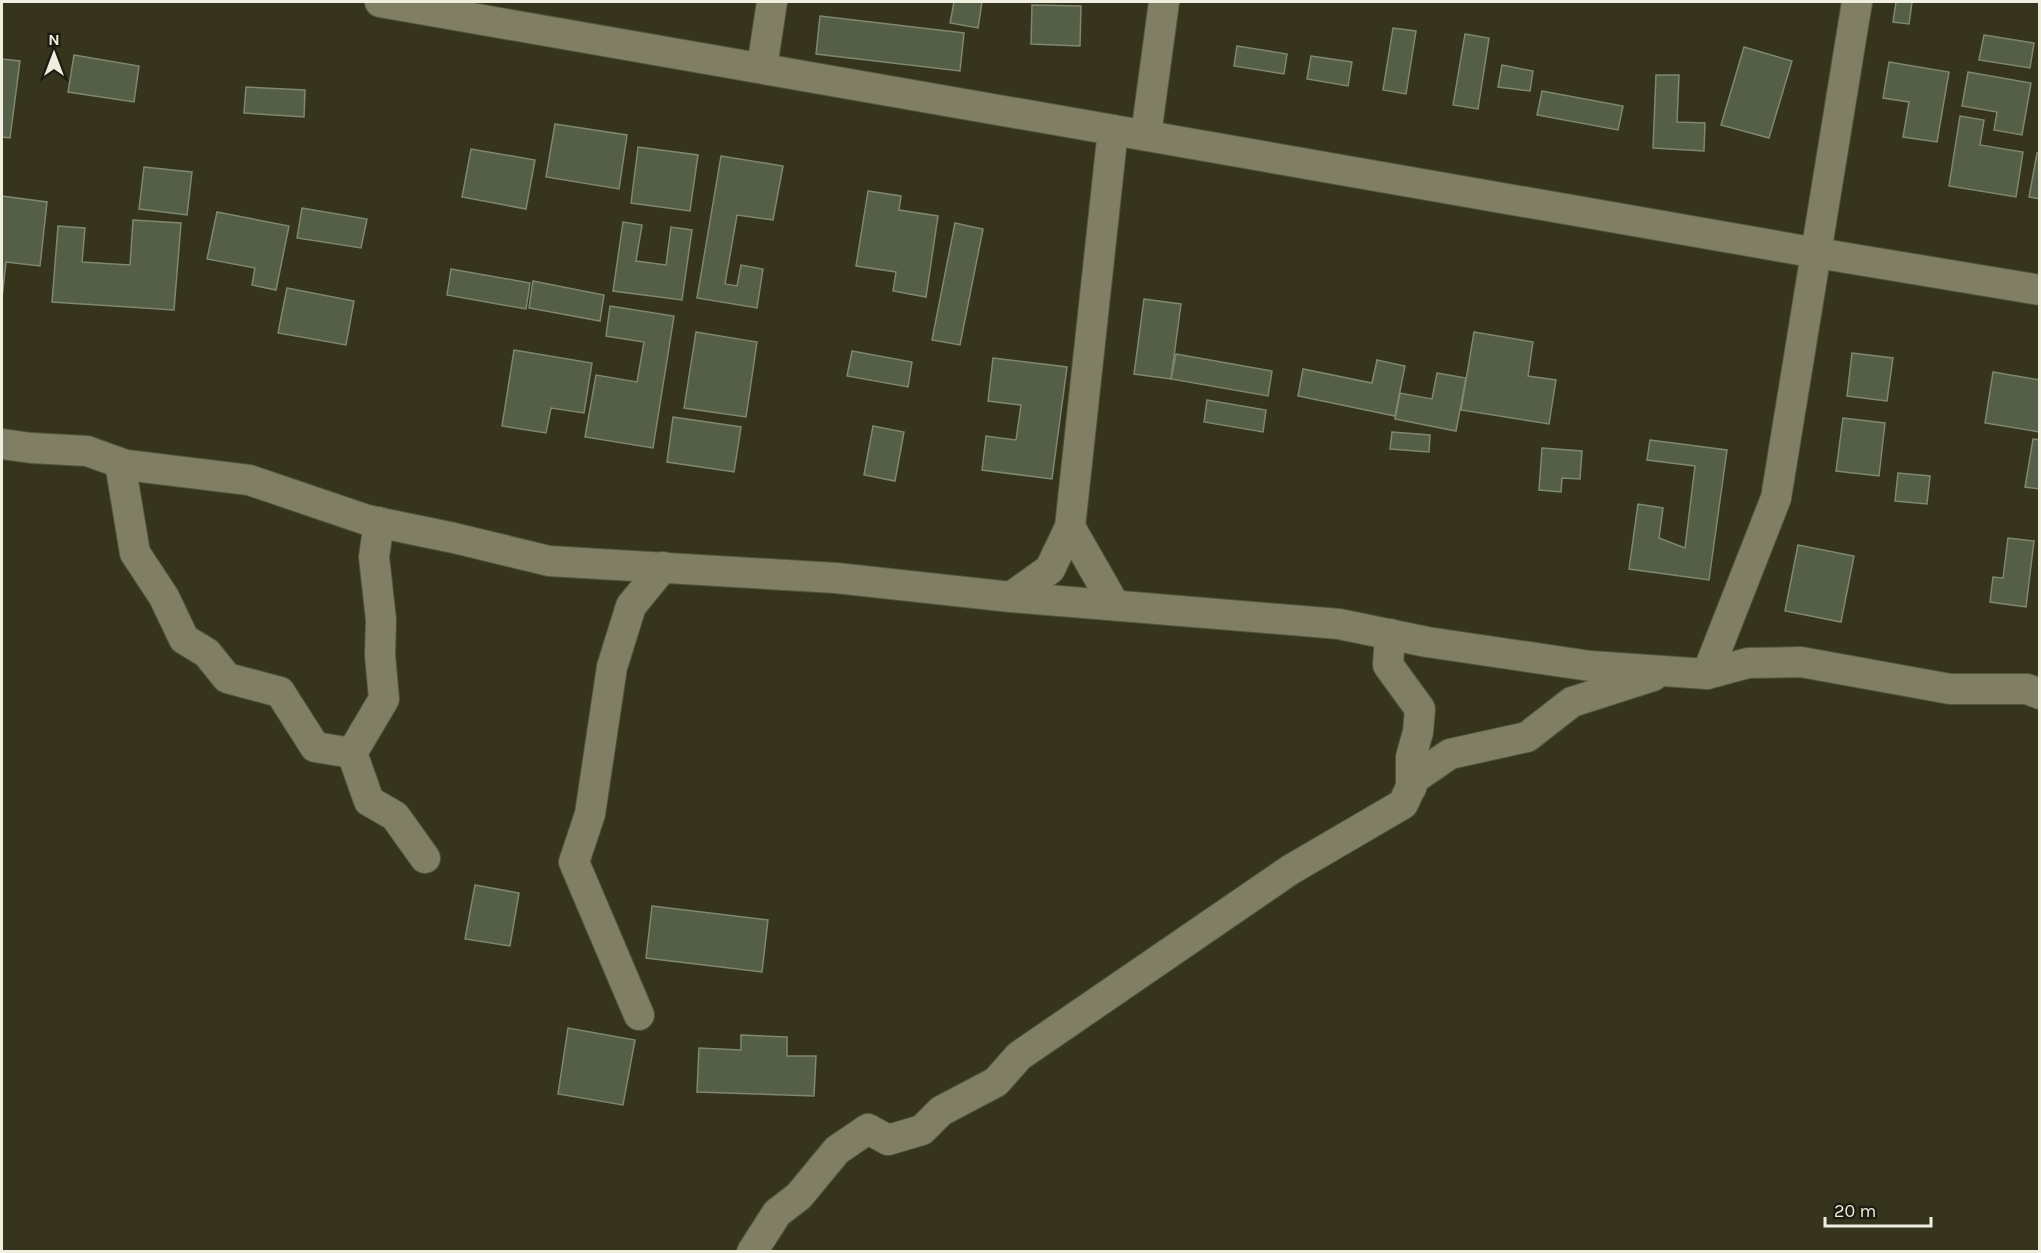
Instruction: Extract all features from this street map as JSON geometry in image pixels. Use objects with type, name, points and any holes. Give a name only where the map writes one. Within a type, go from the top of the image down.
[{"type":"street","points":[[380,2],[762,67],[1817,254],[2040,290]]},
{"type":"street","points":[[762,67],[772,2]]},
{"type":"street","points":[[1146,135],[1164,2]]},
{"type":"street","points":[[1707,674],[1776,498],[1857,2]]},
{"type":"street","points":[[1011,597],[1050,569],[1070,527],[1113,130]]},
{"type":"street","points":[[2,444],[87,451],[126,465],[249,480],[379,522],[549,561],[836,578],[1011,597],[1339,624],[1427,642],[1590,666],[1707,674],[1748,663],[1801,662],[1950,689],[2027,689],[2040,694]]},
{"type":"street","points":[[120,463],[135,553],[164,597],[184,639],[207,653],[227,678],[280,692],[315,747],[352,753]]},
{"type":"street","points":[[352,753],[384,699],[380,654],[381,620],[374,557],[379,522]]},
{"type":"street","points":[[1070,527],[1114,604]]},
{"type":"street","points":[[639,1015],[574,861],[590,814],[612,668],[631,606],[663,567]]},
{"type":"street","points":[[1390,634],[1388,664],[1420,709],[1418,732],[1411,757],[1411,788]]},
{"type":"street","points":[[752,1251],[777,1213],[799,1196],[837,1150],[868,1129],[888,1140],[922,1130],[941,1111],[996,1082],[1019,1056],[1290,870],[1403,804],[1415,778],[1450,754],[1527,737],[1572,702],[1667,671]]},
{"type":"street","points":[[352,753],[369,801],[395,816],[425,858]]},
{"type":"building","points":[[954,2],[982,2],[978,28],[950,23]]},
{"type":"building","points":[[1896,2],[1912,2],[1909,24],[1893,22]]},
{"type":"building","points":[[1032,5],[1081,6],[1080,46],[1031,44]]},
{"type":"building","points":[[820,16],[964,33],[960,71],[816,54]]},
{"type":"building","points":[[1393,28],[1416,31],[1406,94],[1383,90]]},
{"type":"building","points":[[1465,34],[1489,38],[1478,109],[1453,105]]},
{"type":"building","points":[[1984,35],[2034,43],[2030,68],[1979,60]]},
{"type":"building","points":[[1237,46],[1287,54],[1284,74],[1234,66]]},
{"type":"building","points":[[1744,47],[1792,61],[1769,138],[1721,125]]},
{"type":"building","points":[[74,55],[139,66],[134,102],[68,92]]},
{"type":"building","points":[[1311,56],[1352,62],[1348,86],[1307,79]]},
{"type":"building","points":[[2,59],[20,61],[10,138],[2,137]]},
{"type":"building","points":[[1889,62],[1949,72],[1937,142],[1903,137],[1909,102],[1883,98]]},
{"type":"building","points":[[1502,65],[1533,71],[1530,91],[1498,87]]},
{"type":"building","points":[[1968,72],[2031,83],[2022,135],[1994,130],[1997,112],[1962,106]]},
{"type":"building","points":[[1656,75],[1679,75],[1677,122],[1705,123],[1704,151],[1653,148]]},
{"type":"building","points":[[246,87],[305,90],[304,117],[244,113]]},
{"type":"building","points":[[1542,91],[1623,106],[1618,130],[1537,115]]},
{"type":"building","points":[[1960,116],[1984,120],[1980,145],[2023,152],[2016,197],[1949,186]]},
{"type":"building","points":[[555,124],[627,135],[619,189],[546,177]]},
{"type":"building","points":[[638,147],[698,155],[690,211],[631,203]]},
{"type":"building","points":[[471,149],[535,160],[526,209],[462,197]]},
{"type":"building","points":[[2037,153],[2040,153],[2040,199],[2029,197]]},
{"type":"building","points":[[721,156],[783,166],[773,220],[737,215],[725,284],[737,286],[741,265],[763,269],[757,308],[697,298]]},
{"type":"building","points":[[144,167],[192,172],[187,215],[139,209]]},
{"type":"building","points":[[868,191],[901,196],[899,210],[938,216],[926,297],[893,291],[896,272],[856,266]]},
{"type":"building","points":[[2,196],[47,202],[40,266],[6,262],[2,298]]},
{"type":"building","points":[[302,208],[367,219],[361,248],[297,238]]},
{"type":"building","points":[[217,212],[289,226],[276,290],[252,285],[255,268],[207,259]]},
{"type":"building","points":[[133,220],[181,223],[174,310],[52,302],[58,226],[85,228],[82,262],[130,265]]},
{"type":"building","points":[[623,222],[642,225],[636,261],[666,265],[671,227],[692,230],[682,300],[613,291]]},
{"type":"building","points":[[955,223],[983,229],[960,345],[932,340]]},
{"type":"building","points":[[451,269],[530,283],[526,309],[447,295]]},
{"type":"building","points":[[533,281],[604,295],[600,321],[529,308]]},
{"type":"building","points":[[287,288],[354,301],[346,345],[278,333]]},
{"type":"building","points":[[1144,299],[1181,304],[1171,379],[1134,374]]},
{"type":"building","points":[[610,306],[674,316],[653,448],[585,437],[596,375],[637,382],[644,342],[606,336]]},
{"type":"building","points":[[696,332],[757,342],[746,417],[684,408]]},
{"type":"building","points":[[1474,332],[1533,342],[1528,376],[1556,380],[1549,424],[1461,410]]},
{"type":"building","points":[[514,350],[592,363],[584,413],[551,408],[546,433],[502,426]]},
{"type":"building","points":[[852,351],[912,362],[908,387],[847,376]]},
{"type":"building","points":[[1852,353],[1893,358],[1887,401],[1847,396]]},
{"type":"building","points":[[1176,354],[1272,371],[1268,396],[1171,379]]},
{"type":"building","points":[[993,358],[1067,367],[1052,479],[982,470],[986,436],[1016,440],[1021,405],[988,401]]},
{"type":"building","points":[[1377,360],[1405,366],[1395,416],[1298,396],[1303,369],[1372,383]]},
{"type":"building","points":[[1993,372],[2040,380],[2040,432],[1985,423]]},
{"type":"building","points":[[1437,373],[1466,378],[1456,431],[1395,419],[1400,393],[1432,399]]},
{"type":"building","points":[[1207,400],[1266,410],[1263,432],[1204,422]]},
{"type":"building","points":[[673,417],[741,427],[734,472],[667,462]]},
{"type":"building","points":[[1843,418],[1885,423],[1879,476],[1836,471]]},
{"type":"building","points":[[873,426],[904,432],[895,481],[864,475]]},
{"type":"building","points":[[1392,432],[1430,435],[1429,452],[1390,449]]},
{"type":"building","points":[[2033,439],[2040,440],[2040,489],[2025,487]]},
{"type":"building","points":[[1650,440],[1727,450],[1709,580],[1629,569],[1638,504],[1663,508],[1659,538],[1685,548],[1695,466],[1647,460]]},
{"type":"building","points":[[1542,448],[1582,451],[1580,479],[1562,478],[1561,492],[1539,490]]},
{"type":"building","points":[[1898,473],[1930,476],[1927,504],[1895,501]]},
{"type":"building","points":[[2008,538],[2034,541],[2026,607],[1990,602],[1993,577],[2003,578]]},
{"type":"building","points":[[1798,545],[1854,556],[1841,622],[1785,611]]},
{"type":"building","points":[[475,885],[519,893],[510,946],[465,939]]},
{"type":"building","points":[[652,906],[768,920],[762,972],[646,958]]},
{"type":"building","points":[[568,1028],[635,1040],[623,1105],[558,1094]]},
{"type":"building","points":[[741,1035],[787,1037],[787,1056],[816,1056],[814,1096],[697,1092],[699,1048],[741,1050]]}]
